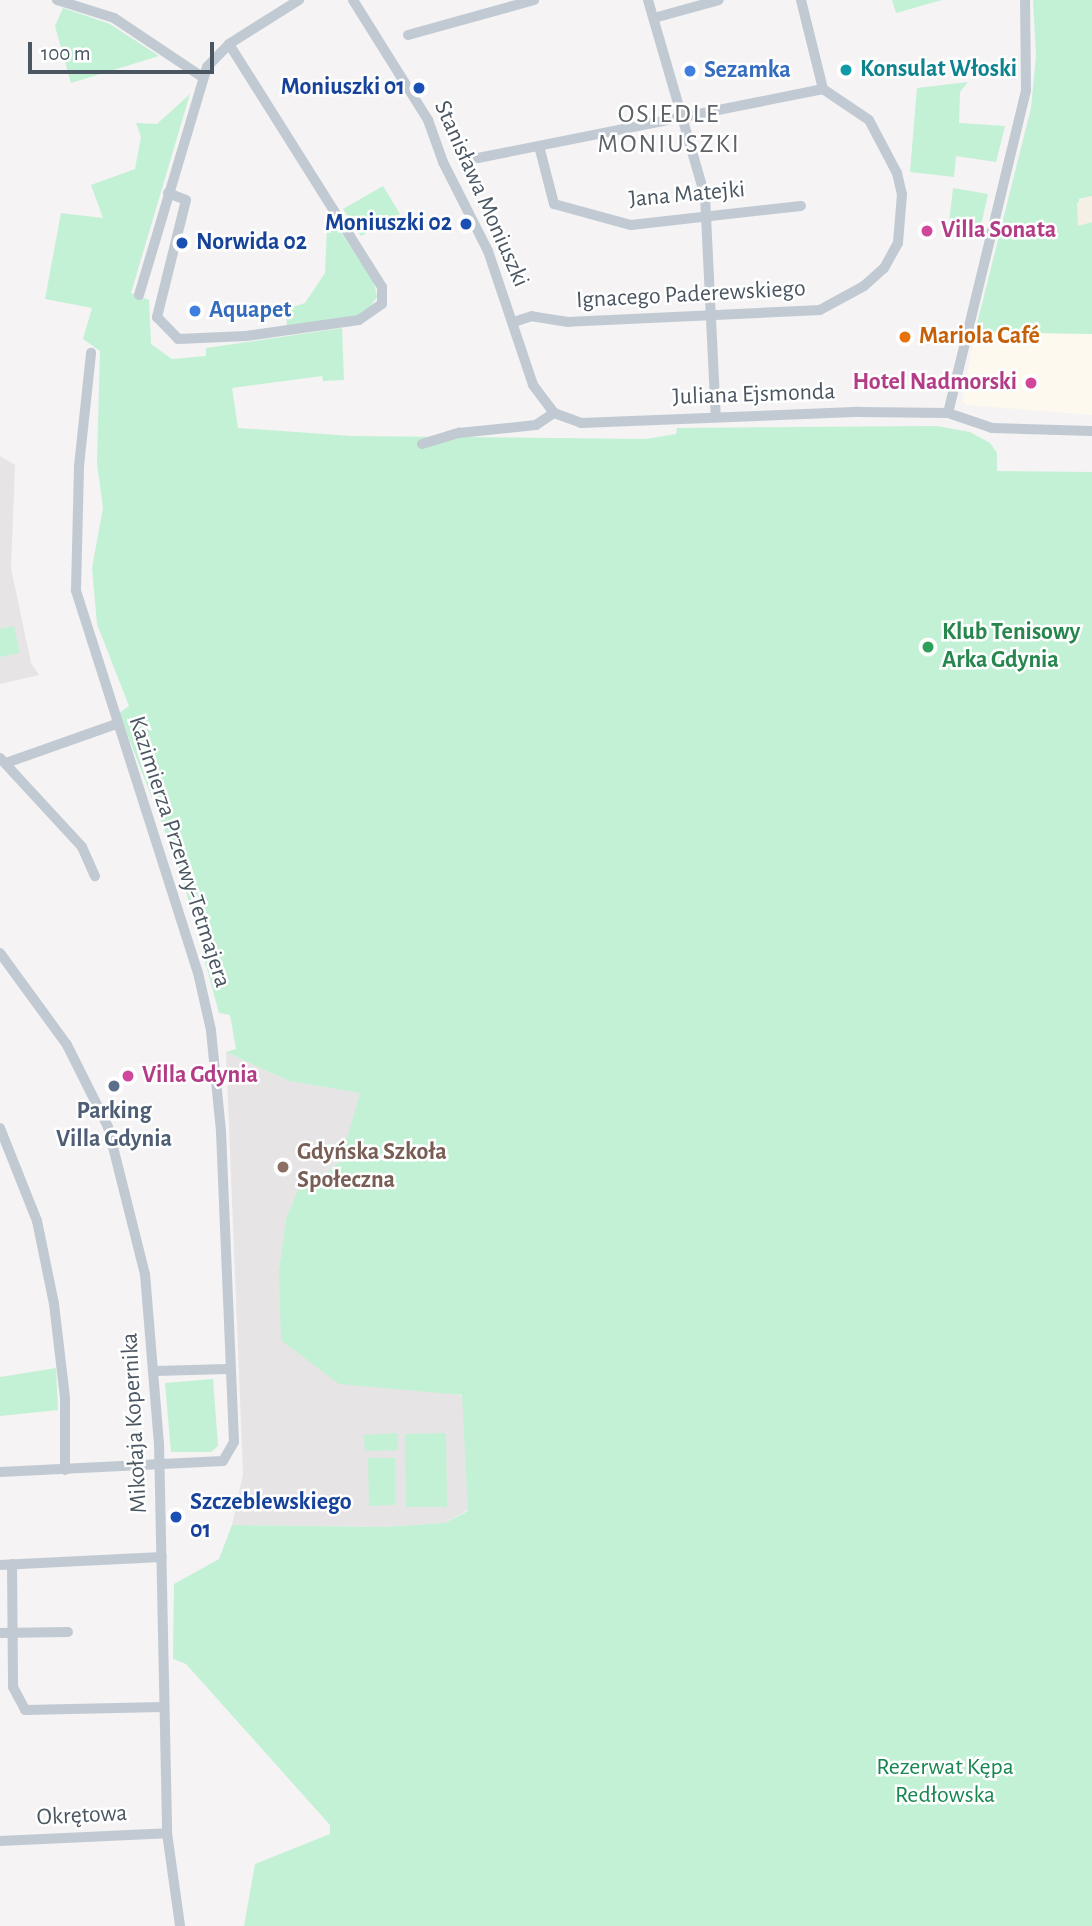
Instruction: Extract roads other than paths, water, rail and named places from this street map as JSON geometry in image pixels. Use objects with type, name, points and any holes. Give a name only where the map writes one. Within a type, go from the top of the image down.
[{"type":"street","points":[[57,0],[114,18],[202,77]]},
{"type":"street","points":[[139,295],[202,77],[229,44],[299,0]]},
{"type":"street","name":"Stanisława Moniuszki","points":[[353,0],[428,120],[443,162],[488,251],[533,385],[554,413]]},
{"type":"street","points":[[408,35],[534,0]]},
{"type":"street","points":[[649,0],[683,116],[708,216],[716,417]]},
{"type":"street","points":[[654,18],[719,0]]},
{"type":"street","points":[[478,158],[823,89],[801,0]]},
{"type":"street","points":[[948,413],[1026,90],[1025,0]]},
{"type":"street","points":[[168,193],[186,200],[157,317],[178,339],[246,336],[359,320],[382,304],[382,287],[229,44]]},
{"type":"street","name":"Ignacego Paderewskiego","points":[[513,322],[537,316],[568,322],[820,310],[864,286],[884,268],[898,243],[904,211],[897,173],[869,120],[823,89]]},
{"type":"street","name":"Jana Matejki","points":[[540,146],[549,198],[558,206],[631,225],[801,206]]},
{"type":"street","name":"Kazimierza Przerwy-Tetmajera","points":[[91,353],[79,466],[75,580],[116,724],[191,951],[211,1030],[221,1131],[228,1369],[234,1442],[229,1455],[223,1461],[160,1467]]},
{"type":"street","points":[[422,444],[459,433],[536,425],[554,413]]},
{"type":"street","name":"Juliana Ejsmonda","points":[[554,413],[581,423],[716,417],[948,413],[992,428],[1092,431]]},
{"type":"street","points":[[95,876],[82,846],[3,761],[116,724]]},
{"type":"street","name":"Mikołaja Kopernika","points":[[0,953],[67,1045],[108,1127],[145,1274],[155,1371],[160,1467],[167,1833],[180,1926]]},
{"type":"street","points":[[0,1128],[26,1188],[54,1304],[65,1398],[65,1470]]},
{"type":"street","points":[[155,1371],[228,1369]]},
{"type":"street","points":[[0,1472],[160,1467]]},
{"type":"street","points":[[0,1564],[162,1557]]},
{"type":"street","points":[[12,1564],[13,1687],[25,1710],[163,1707]]},
{"type":"street","points":[[0,1633],[68,1632]]},
{"type":"street","points":[[0,1687],[13,1687]]},
{"type":"street","name":"Okrętowa","points":[[0,1841],[167,1833]]},
{"type":"place","name":"Konsulat Włoski","points":[[846,70]]},
{"type":"place","name":"Sezamka","points":[[690,71]]},
{"type":"place","name":"Moniuszki 01","points":[[419,88]]},
{"type":"place","name":"Moniuszki 02","points":[[466,224]]},
{"type":"place","name":"Villa Sonata","points":[[927,231]]},
{"type":"place","name":"Norwida 02","points":[[182,243]]},
{"type":"place","name":"Aquapet","points":[[195,311]]},
{"type":"place","name":"Mariola Café","points":[[905,337]]},
{"type":"place","name":"Hotel Nadmorski","points":[[1031,383]]},
{"type":"place","name":"Klub Tenisowy Arka Gdynia","points":[[928,647]]},
{"type":"place","name":"Villa Gdynia","points":[[128,1076]]},
{"type":"place","name":"Parking Villa Gdynia","points":[[114,1086]]},
{"type":"place","name":"Gdyńska Szkoła Społeczna","points":[[283,1167]]},
{"type":"place","name":"Szczeblewskiego 01","points":[[176,1517]]},
{"type":"district","name":"OSIEDLE MONIUSZKI","points":[[669,130]]},
{"type":"park label","name":"Rezerwat Kępa Redłowska","points":[[945,1782]]}]
